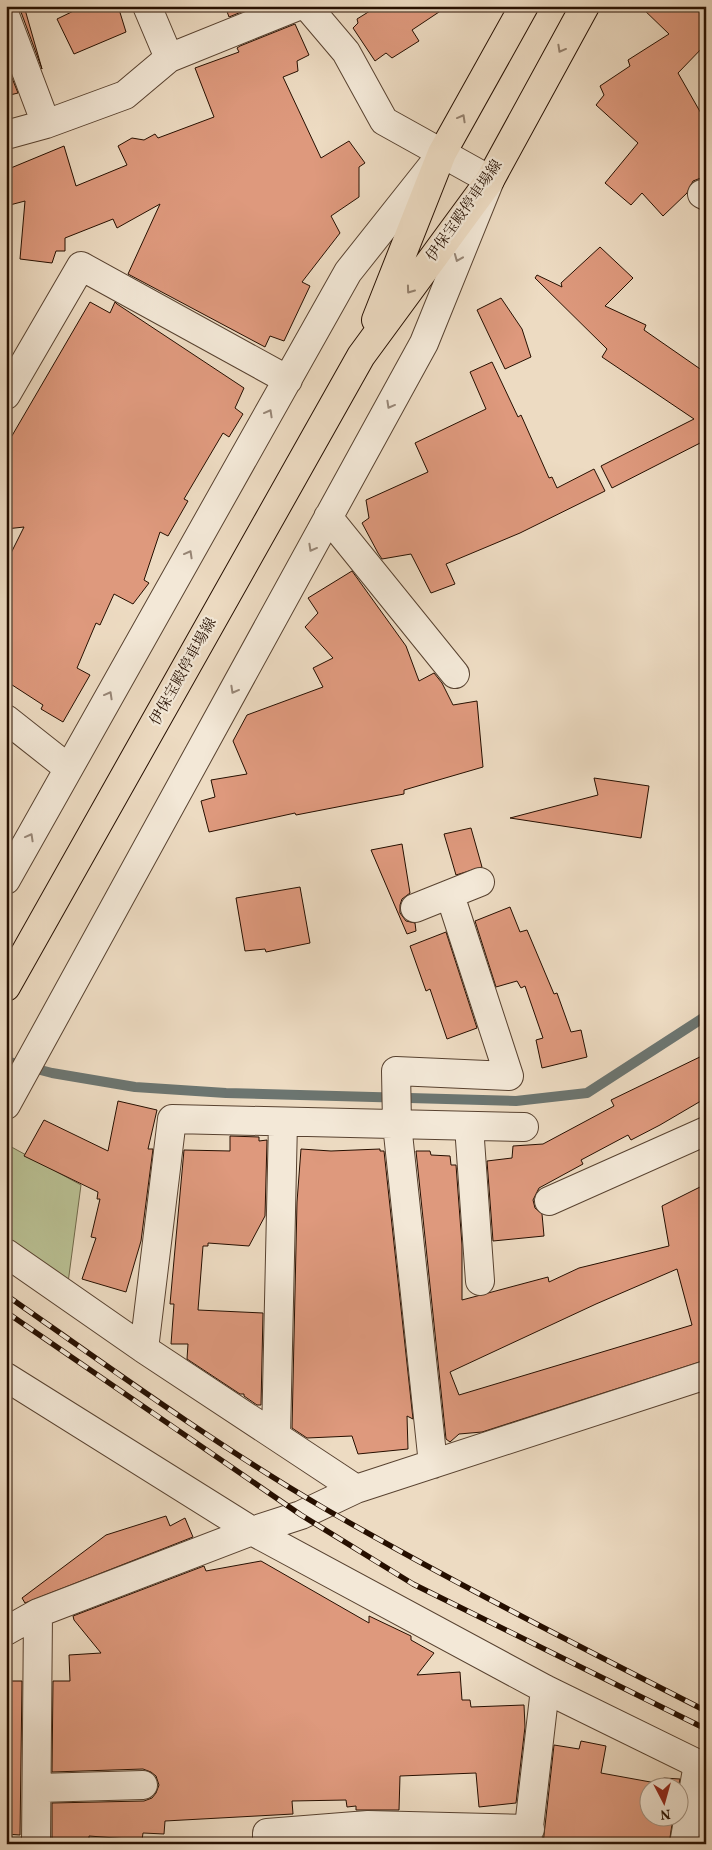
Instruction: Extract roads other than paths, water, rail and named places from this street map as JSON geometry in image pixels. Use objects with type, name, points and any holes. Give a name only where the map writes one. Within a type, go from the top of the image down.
[{"type":"main road","name":"伊保宝殿停車場線","points":[[362,356],[442,154],[524,6]]},
{"type":"main road","name":"伊保宝殿停車場線","points":[[6,987],[362,356],[490,180],[585,6]]},
{"type":"street","points":[[147,6],[169,58]]},
{"type":"street","points":[[6,135],[46,124],[125,95],[169,58],[298,6]]},
{"type":"street","points":[[6,1105],[424,343],[490,180],[384,121],[346,52],[306,6]]},
{"type":"street","points":[[6,18],[46,124]]},
{"type":"street","points":[[6,880],[348,272],[442,154]]},
{"type":"street","points":[[6,395],[81,266],[288,380]]},
{"type":"street","points":[[328,517],[455,674]]},
{"type":"street","points":[[6,719],[68,768]]},
{"type":"street","points":[[415,908],[480,882]]},
{"type":"street","points":[[433,1464],[397,1124],[396,1071],[509,1076],[450,895]]},
{"type":"street","points":[[144,1349],[172,1120],[524,1127]]},
{"type":"street","points":[[276,1436],[283,1122]]},
{"type":"street","points":[[469,1126],[480,1281]]},
{"type":"street","points":[[549,1201],[706,1131]]},
{"type":"street","points":[[6,1253],[144,1349],[356,1489]]},
{"type":"street","points":[[6,1631],[38,1613],[252,1531],[300,1515],[356,1489],[706,1375]]},
{"type":"street","points":[[6,1376],[252,1531],[545,1688],[702,1766],[684,1844]]},
{"type":"street","points":[[36,1844],[38,1788],[38,1613]]},
{"type":"street","points":[[267,1844],[267,1833],[368,1825],[528,1837],[545,1688]]},
{"type":"street","points":[[38,1788],[143,1785]]},
{"type":"waterway","points":[[6,1061],[52,1073],[135,1087],[226,1093],[516,1101],[587,1093],[706,1016]]},
{"type":"railway","points":[[6,1295],[123,1377],[281,1483],[369,1534],[465,1586],[706,1711]]},
{"type":"railway","points":[[6,1312],[301,1515],[413,1584],[706,1729]]}]
